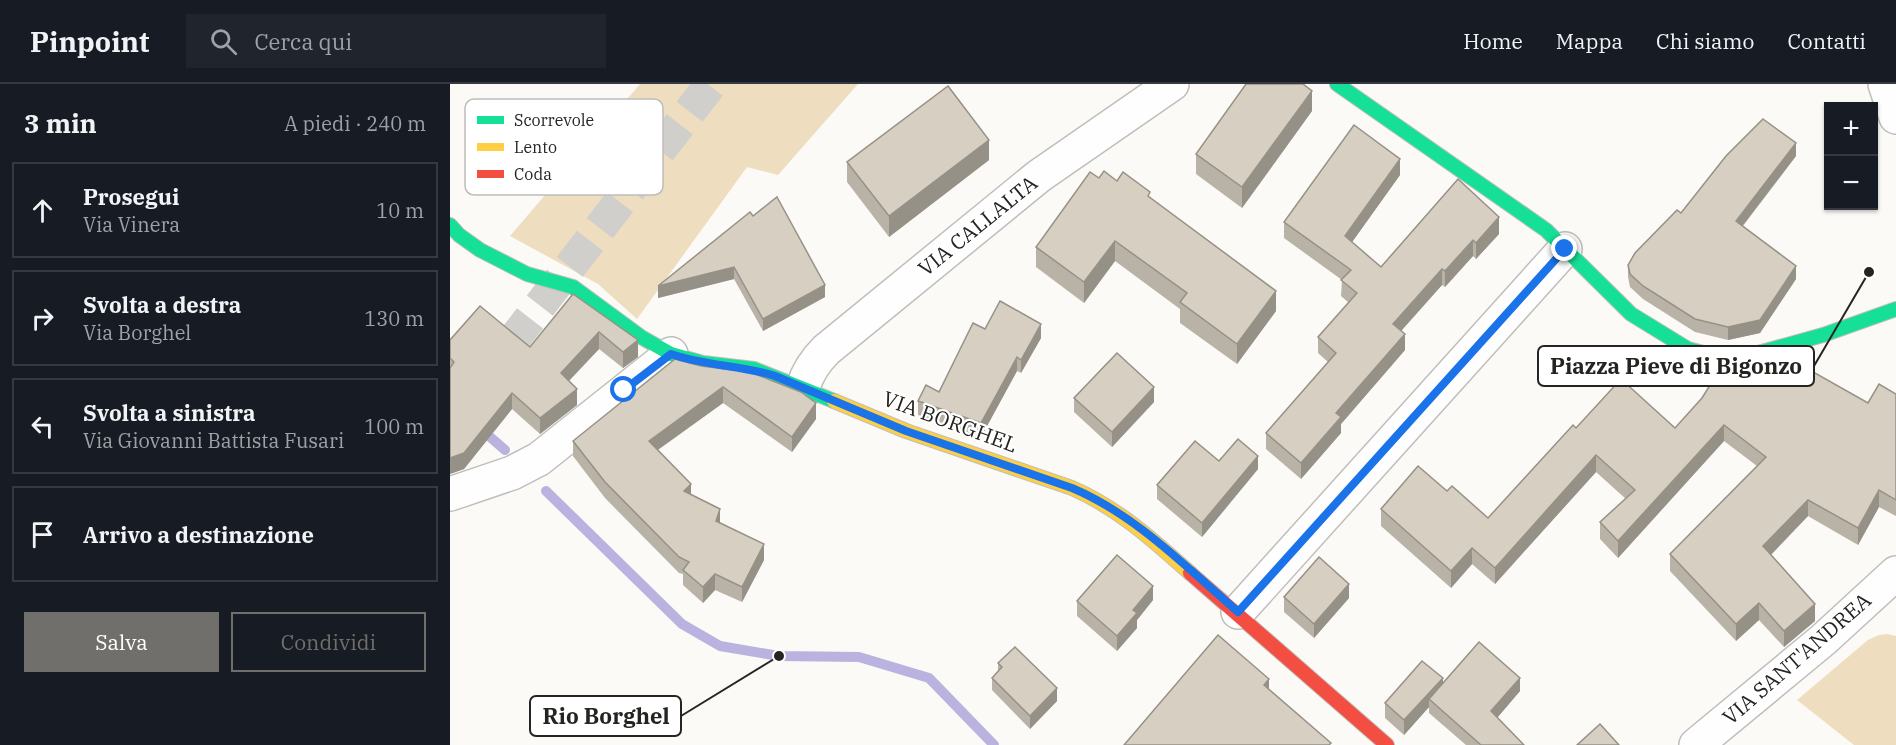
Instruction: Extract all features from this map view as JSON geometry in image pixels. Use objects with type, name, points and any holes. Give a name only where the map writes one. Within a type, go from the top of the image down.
[{"type":"street","name":"VIA CALLALTA","points":[[803,387],[814,362],[826,350],[1039,176],[1172,84]]},
{"type":"street","points":[[1337,84],[1546,230],[1631,314],[1688,349],[1726,359],[1759,354],[1823,335],[1896,309]]},
{"type":"street","points":[[1885,84],[1896,117]]},
{"type":"street","name":"VIA BORGHEL","points":[[450,225],[459,235],[480,250],[527,274],[573,287],[641,337],[671,354],[703,363],[754,369],[803,387],[906,431],[1072,488],[1097,499],[1138,527],[1238,612],[1387,745]]},
{"type":"street","points":[[1238,612],[1565,249]]},
{"type":"street","points":[[450,494],[512,473],[539,459],[671,354]]},
{"type":"street","name":"VIA SANT'ANDREA","points":[[1696,745],[1823,640],[1896,573]]},
{"type":"shaded area","points":[[640,84],[858,84],[778,175],[747,167],[637,319],[598,284],[510,236],[545,195],[663,195],[663,99],[627,99]]},
{"type":"shaded area","points":[[1887,634],[1896,636],[1896,745],[1854,745],[1797,700],[1868,640]]},
{"type":"building","points":[[1246,84],[1303,84],[1312,91],[1242,187],[1196,154]]},
{"type":"building","points":[[948,86],[989,140],[889,216],[847,162]]},
{"type":"building","points":[[1763,119],[1796,143],[1736,221],[1796,266],[1760,320],[1728,327],[1695,319],[1643,286],[1630,274],[1628,265],[1635,253],[1677,210],[1681,213],[1726,156]]},
{"type":"building","points":[[1354,125],[1400,159],[1345,236],[1381,267],[1458,179],[1499,217],[1476,243],[1473,240],[1445,271],[1442,269],[1393,324],[1405,334],[1336,413],[1341,417],[1301,463],[1266,433],[1336,353],[1318,337],[1357,293],[1341,280],[1351,270],[1284,222]]},
{"type":"building","points":[[1104,171],[1117,181],[1123,172],[1150,192],[1148,196],[1276,291],[1237,344],[1180,302],[1187,293],[1115,241],[1084,282],[1036,247],[1090,172],[1099,178]]},
{"type":"building","points":[[777,197],[825,285],[763,319],[734,267],[658,286],[750,212],[753,216]]},
{"type":"building","points":[[573,294],[638,340],[623,352],[599,332],[561,373],[577,389],[540,418],[512,393],[464,453],[450,458],[450,368],[454,362],[450,358],[450,340],[480,306],[530,347]]},
{"type":"building","points":[[1000,301],[1041,324],[1021,360],[1017,357],[981,423],[918,401],[926,385],[939,392],[973,323],[985,329]]},
{"type":"building","points":[[1776,351],[1868,403],[1879,384],[1896,394],[1896,500],[1879,490],[1858,528],[1808,500],[1763,546],[1815,604],[1784,631],[1759,603],[1736,624],[1670,554],[1766,457],[1724,425],[1618,541],[1600,522],[1635,490],[1596,455],[1495,568],[1472,548],[1451,571],[1381,509],[1418,466],[1447,491],[1452,486],[1488,518],[1573,425],[1576,428],[1621,379],[1675,428],[1702,398],[1725,361],[1745,360]]},
{"type":"building","points":[[1117,353],[1154,387],[1112,432],[1074,398]]},
{"type":"building","points":[[675,359],[701,366],[750,372],[801,392],[816,403],[792,437],[723,387],[649,441],[691,484],[684,491],[720,509],[716,521],[764,544],[742,587],[715,574],[703,587],[683,570],[689,562],[679,557],[605,482],[573,441]]},
{"type":"building","points":[[1238,439],[1258,456],[1202,523],[1157,485],[1195,441],[1219,461]]},
{"type":"building","points":[[1117,555],[1153,586],[1133,610],[1137,613],[1117,636],[1077,601]]},
{"type":"building","points":[[1319,557],[1349,584],[1314,624],[1284,597]]},
{"type":"building","points":[[1218,635],[1269,679],[1264,685],[1331,743],[1329,745],[1124,745]]},
{"type":"building","points":[[1479,642],[1520,678],[1491,711],[1524,745],[1481,745],[1429,699]]},
{"type":"building","points":[[1015,647],[1057,688],[1030,716],[992,678],[1002,667],[998,663]]},
{"type":"building","points":[[1422,661],[1443,678],[1404,720],[1385,703]]},
{"type":"building","points":[[1600,724],[1619,745],[1577,745]]},
{"type":"waterway","points":[[481,429],[505,450]]},
{"type":"waterway","points":[[546,491],[682,624],[720,646],[779,656],[859,657],[929,678],[994,745]]},
{"type":"tunnel","points":[[663,146],[711,84]]},
{"type":"tunnel","points":[[450,422],[625,195]]},
{"type":"traffic: fast","points":[[1337,84],[1546,230],[1631,314],[1688,349],[1726,359],[1740,358],[1823,335],[1896,309]]},
{"type":"traffic: fast","points":[[450,225],[459,235],[480,250],[527,274],[573,287],[641,337],[671,354],[703,363],[754,369],[834,401]]},
{"type":"traffic: slow","points":[[834,401],[906,431],[1072,488],[1089,496],[1120,515],[1190,573]]},
{"type":"traffic: jam","points":[[1190,573],[1387,745]]},
{"type":"place","name":"Piazza Pieve di Bigonzo","points":[[1869,272]]},
{"type":"place","name":"Rio Borghel","points":[[779,656]]},
{"type":"route","points":[[624,390],[671,354],[703,363],[754,369],[775,376],[906,431],[1072,488],[1097,499],[1138,527],[1238,612],[1565,249]]}]
